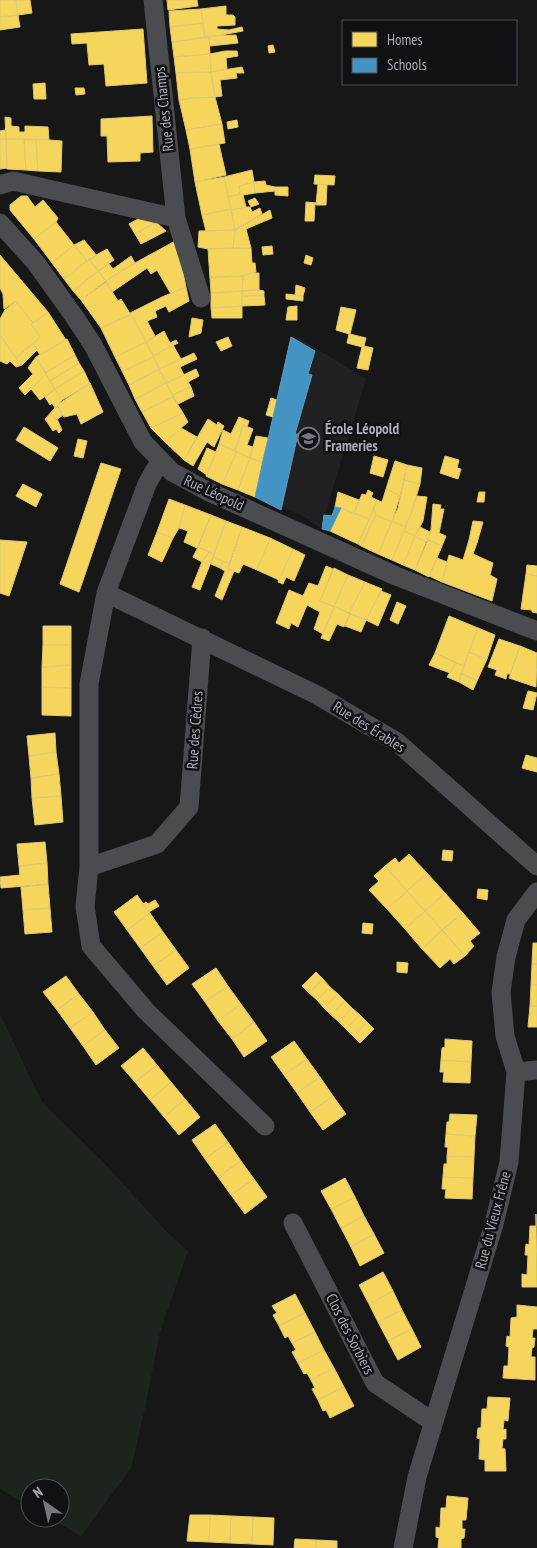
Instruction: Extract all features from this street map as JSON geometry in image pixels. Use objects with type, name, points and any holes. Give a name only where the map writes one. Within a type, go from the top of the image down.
[{"type":"street","name":"Rue des Champs","points":[[153,0],[176,218],[201,298]]},
{"type":"street","points":[[0,185],[13,181],[176,218]]},
{"type":"street","name":"Rue Léopold","points":[[0,223],[42,271],[85,332],[140,436],[161,462],[172,472],[190,483],[396,576],[537,631]]},
{"type":"street","points":[[161,462],[147,484],[106,593],[89,684],[89,867],[85,906],[90,946],[146,1011],[265,1126]]},
{"type":"street","points":[[106,593],[202,638]]},
{"type":"street","name":"Rue des Érables","points":[[202,638],[317,695],[397,742],[537,866]]},
{"type":"street","name":"Rue des Cèdres","points":[[89,867],[157,844],[190,807],[202,638]]},
{"type":"street","name":"Rue du Vieux Frêne","points":[[403,1548],[413,1493],[494,1224],[509,1162],[516,1072],[504,1036],[501,992],[506,957],[516,920],[537,892]]},
{"type":"street","points":[[516,1072],[537,1070]]},
{"type":"street","name":"Clos des Sorbiers","points":[[293,1223],[375,1382],[433,1422]]},
{"type":"shaded area","name":"École Léopold Frameries","points":[[294,335],[366,379],[321,528],[303,516],[258,496]]},
{"type":"shaded area","points":[[0,1014],[42,1102],[104,1163],[166,1231],[188,1251],[160,1332],[131,1468],[81,1536],[67,1528],[70,1528],[70,1478],[20,1478],[20,1501],[0,1489]]},
{"type":"building: Homes","points":[[0,0],[16,0],[18,15],[0,17]]},
{"type":"building: Homes","points":[[16,0],[30,0],[32,13],[18,15]]},
{"type":"building: Homes","points":[[167,0],[197,0],[198,6],[168,10]]},
{"type":"building: Homes","points":[[226,6],[226,15],[233,15],[235,17],[235,25],[217,26],[217,29],[229,30],[242,27],[243,31],[205,38],[201,9]]},
{"type":"building: Homes","points":[[201,9],[203,23],[170,27],[169,11]]},
{"type":"building: Homes","points":[[18,15],[20,27],[0,30],[0,17]]},
{"type":"building: Homes","points":[[203,23],[205,38],[172,42],[170,27]]},
{"type":"building: Homes","points":[[143,29],[147,83],[106,86],[104,64],[89,65],[87,43],[72,44],[71,34]]},
{"type":"building: Homes","points":[[236,35],[238,43],[210,46],[209,36]]},
{"type":"building: Homes","points":[[209,36],[210,54],[174,57],[172,42]]},
{"type":"building: Homes","points":[[273,45],[275,52],[269,53],[268,46]]},
{"type":"building: Homes","points":[[237,51],[238,56],[226,58],[227,69],[211,72],[210,54]]},
{"type":"building: Homes","points":[[210,54],[211,72],[176,73],[174,57]]},
{"type":"building: Homes","points":[[242,67],[244,73],[236,73],[237,78],[220,80],[222,96],[215,97],[211,72]]},
{"type":"building: Homes","points":[[211,72],[215,97],[179,100],[176,73]]},
{"type":"building: Homes","points":[[45,83],[46,99],[34,99],[33,84]]},
{"type":"building: Homes","points":[[75,88],[84,88],[85,94],[76,95]]},
{"type":"building: Homes","points":[[215,97],[222,124],[186,130],[179,100]]},
{"type":"building: Homes","points":[[152,116],[153,152],[140,153],[140,161],[108,162],[107,136],[101,136],[101,119]]},
{"type":"building: Homes","points":[[5,117],[11,118],[11,126],[19,127],[19,132],[25,132],[25,126],[48,127],[49,140],[6,139]]},
{"type":"building: Homes","points":[[237,120],[238,127],[228,129],[227,122]]},
{"type":"building: Homes","points":[[222,124],[225,143],[190,149],[186,130]]},
{"type":"building: Homes","points":[[5,130],[6,139],[0,139],[0,131]]},
{"type":"building: Homes","points":[[0,139],[6,139],[7,168],[0,169]]},
{"type":"building: Homes","points":[[6,139],[24,139],[26,170],[7,169]]},
{"type":"building: Homes","points":[[24,139],[36,139],[38,171],[26,170]]},
{"type":"building: Homes","points":[[36,139],[62,141],[61,172],[38,171]]},
{"type":"building: Homes","points":[[219,144],[226,175],[195,182],[190,149]]},
{"type":"building: Homes","points":[[252,170],[254,182],[239,186],[240,194],[228,197],[224,177]]},
{"type":"building: Homes","points":[[315,175],[335,176],[334,185],[314,184]]},
{"type":"building: Homes","points":[[224,177],[231,209],[202,215],[195,182]]},
{"type":"building: Homes","points":[[265,181],[266,185],[275,187],[275,191],[255,193],[254,182]]},
{"type":"building: Homes","points":[[254,182],[255,193],[243,195],[246,207],[231,210],[228,197],[240,194],[239,186]]},
{"type":"building: Homes","points":[[318,184],[327,185],[326,205],[316,205]]},
{"type":"building: Homes","points":[[275,187],[288,187],[288,196],[275,195]]},
{"type":"building: Homes","points":[[21,196],[27,196],[35,207],[43,200],[58,218],[56,222],[34,239],[10,210],[10,205]]},
{"type":"building: Homes","points":[[255,198],[259,204],[251,207],[248,201]]},
{"type":"building: Homes","points":[[306,202],[317,203],[315,204],[314,221],[305,221]]},
{"type":"building: Homes","points":[[250,207],[252,212],[260,208],[262,214],[235,230],[231,210]]},
{"type":"building: Homes","points":[[231,209],[235,230],[206,231],[202,215]]},
{"type":"building: Homes","points":[[270,210],[272,218],[246,229],[251,248],[233,248],[235,230]]},
{"type":"building: Homes","points":[[147,214],[156,222],[135,234],[129,224]]},
{"type":"building: Homes","points":[[56,222],[74,245],[52,263],[34,239]]},
{"type":"building: Homes","points":[[156,222],[166,231],[141,244],[135,234]]},
{"type":"building: Homes","points":[[235,230],[233,248],[208,249],[198,247],[199,231]]},
{"type":"building: Homes","points":[[84,240],[97,256],[87,261],[74,245]]},
{"type":"building: Homes","points":[[177,240],[186,287],[171,294],[157,270],[151,274],[147,268],[112,292],[106,281]]},
{"type":"building: Homes","points":[[74,245],[87,261],[64,279],[52,263]]},
{"type":"building: Homes","points":[[272,246],[273,254],[263,255],[262,247]]},
{"type":"building: Homes","points":[[251,248],[252,263],[255,263],[256,272],[243,276],[210,278],[208,249]]},
{"type":"building: Homes","points":[[107,249],[114,260],[98,271],[89,259]]},
{"type":"building: Homes","points":[[0,255],[48,312],[33,323],[16,301],[4,309],[3,294],[0,288]]},
{"type":"building: Homes","points":[[306,255],[313,258],[311,265],[304,263]]},
{"type":"building: Homes","points":[[131,256],[135,263],[106,281],[98,271],[109,264],[113,269]]},
{"type":"building: Homes","points":[[89,259],[98,271],[73,291],[64,279]]},
{"type":"building: Homes","points":[[98,271],[106,281],[81,300],[73,291]]},
{"type":"building: Homes","points":[[259,273],[259,290],[242,291],[243,276]]},
{"type":"building: Homes","points":[[243,276],[242,291],[211,293],[210,277]]},
{"type":"building: Homes","points":[[106,282],[118,301],[121,299],[131,315],[101,328],[81,300]]},
{"type":"building: Homes","points":[[296,285],[305,288],[303,296],[295,296]]},
{"type":"building: Homes","points":[[186,287],[189,301],[169,312],[166,306],[155,311],[157,317],[147,321],[155,336],[146,342],[130,313]]},
{"type":"building: Homes","points":[[242,291],[264,291],[264,296],[242,296]]},
{"type":"building: Homes","points":[[242,291],[242,306],[211,308],[211,293]]},
{"type":"building: Homes","points":[[286,294],[303,296],[303,301],[286,299]]},
{"type":"building: Homes","points":[[242,296],[264,296],[265,305],[242,306]]},
{"type":"building: Homes","points":[[16,301],[33,323],[31,324],[40,337],[16,358],[0,335],[0,319],[5,310]]},
{"type":"building: Homes","points":[[242,306],[242,318],[212,318],[211,308]]},
{"type":"building: Homes","points":[[297,306],[297,320],[286,320],[288,307]]},
{"type":"building: Homes","points":[[341,307],[356,310],[350,334],[366,338],[364,346],[373,348],[368,370],[357,368],[362,347],[347,343],[349,334],[336,330]]},
{"type":"building: Homes","points":[[48,312],[66,340],[40,355],[33,343],[40,337],[31,324]]},
{"type":"building: Homes","points":[[131,314],[146,342],[115,357],[101,328]]},
{"type":"building: Homes","points":[[192,318],[203,320],[201,333],[189,337]]},
{"type":"building: Homes","points":[[164,331],[170,343],[176,340],[178,343],[153,356],[146,342]]},
{"type":"building: Homes","points":[[0,335],[22,365],[16,367],[10,361],[7,364],[0,361]]},
{"type":"building: Homes","points":[[228,337],[232,346],[221,351],[216,342]]},
{"type":"building: Homes","points":[[67,339],[75,355],[45,373],[36,357]]},
{"type":"building: Homes","points":[[146,342],[154,357],[122,371],[115,357]]},
{"type":"building: Homes","points":[[33,343],[37,350],[22,365],[16,358]]},
{"type":"building: Homes","points":[[173,345],[181,359],[159,369],[153,356]]},
{"type":"building: Homes","points":[[194,353],[197,359],[180,367],[184,375],[166,383],[159,369]]},
{"type":"building: Homes","points":[[75,355],[79,363],[50,381],[45,373]]},
{"type":"building: Homes","points":[[36,357],[46,374],[25,395],[19,388],[33,374],[28,368]]},
{"type":"building: Homes","points":[[154,357],[159,369],[129,385],[122,371]]},
{"type":"building: Homes","points":[[79,363],[84,371],[55,389],[50,381]]},
{"type":"building: Homes","points":[[159,369],[166,383],[135,399],[129,385]]},
{"type":"building: Homes","points":[[196,369],[199,376],[188,382],[191,387],[172,395],[166,383]]},
{"type":"building: Homes","points":[[84,371],[90,384],[62,400],[55,389]]},
{"type":"building: Homes","points":[[46,374],[55,389],[40,400],[31,389]]},
{"type":"building: Homes","points":[[90,383],[103,412],[81,424],[77,414],[64,417],[57,405]]},
{"type":"building: Homes","points":[[166,383],[173,397],[142,412],[135,399]]},
{"type":"building: Homes","points":[[191,387],[194,396],[178,404],[172,395]]},
{"type":"building: Homes","points":[[55,389],[62,400],[51,413],[57,419],[62,430],[59,433],[56,429],[53,431],[45,419],[55,408],[52,403],[50,405],[45,397]]},
{"type":"building: Homes","points":[[173,397],[183,413],[151,428],[142,412]]},
{"type":"building: Homes","points":[[271,398],[277,400],[273,417],[266,415]]},
{"type":"building: Homes","points":[[58,406],[63,415],[56,420],[51,413]]},
{"type":"building: Homes","points":[[183,413],[188,422],[165,442],[151,428]]},
{"type":"building: Homes","points":[[239,417],[249,421],[247,427],[243,425],[235,451],[219,444],[223,430],[231,434]]},
{"type":"building: Homes","points":[[208,419],[217,425],[218,422],[224,426],[214,447],[207,442],[193,466],[184,460]]},
{"type":"building: Homes","points":[[243,425],[253,429],[247,445],[253,447],[250,458],[235,451]]},
{"type":"building: Homes","points":[[24,427],[58,448],[50,461],[16,440]]},
{"type":"building: Homes","points":[[181,428],[197,437],[184,460],[165,442]]},
{"type":"building: Homes","points":[[256,436],[268,438],[262,462],[250,458]]},
{"type":"building: Homes","points":[[78,439],[87,441],[83,458],[74,456]]},
{"type":"building: Homes","points":[[219,444],[237,452],[222,484],[206,476]]},
{"type":"building: Homes","points":[[207,448],[216,452],[207,475],[198,469]]},
{"type":"building: Homes","points":[[237,452],[250,458],[238,490],[222,484]]},
{"type":"building: Homes","points":[[374,456],[388,460],[383,477],[370,473]]},
{"type":"building: Homes","points":[[445,456],[459,460],[457,468],[461,469],[458,479],[440,473]]},
{"type":"building: Homes","points":[[250,458],[262,462],[255,497],[238,490]]},
{"type":"building: Homes","points":[[395,461],[407,465],[400,496],[386,489]]},
{"type":"building: Homes","points":[[101,463],[121,469],[79,592],[60,584]]},
{"type":"building: Homes","points":[[407,465],[422,468],[420,484],[404,480]]},
{"type":"building: Homes","points":[[404,480],[420,484],[405,527],[392,521],[398,508]]},
{"type":"building: Homes","points":[[23,484],[42,494],[36,507],[16,496]]},
{"type":"building: Homes","points":[[386,489],[400,496],[392,522],[376,515],[374,508],[377,500],[382,502]]},
{"type":"building: Homes","points":[[368,490],[373,493],[371,497],[377,500],[369,519],[354,513],[362,494],[366,495]]},
{"type":"building: Homes","points":[[338,492],[359,500],[354,513],[335,507]]},
{"type":"building: Homes","points":[[479,492],[485,492],[484,502],[477,502]]},
{"type":"building: Homes","points":[[417,496],[427,497],[423,521],[415,536],[404,531]]},
{"type":"building: Homes","points":[[169,499],[185,505],[179,528],[173,538],[157,532]]},
{"type":"building: Homes","points":[[433,504],[441,505],[440,509],[444,509],[439,533],[446,536],[442,546],[428,540],[426,542],[431,530]]},
{"type":"building: Homes","points":[[185,505],[211,515],[197,548],[184,542],[188,531],[179,528]]},
{"type":"building: Homes","points":[[341,508],[369,519],[358,544],[330,531]]},
{"type":"building: Homes","points":[[374,508],[376,515],[361,546],[358,544]]},
{"type":"building: Homes","points":[[211,515],[226,521],[214,554],[198,547]]},
{"type":"building: Homes","points":[[376,515],[392,522],[378,554],[361,546]]},
{"type":"building: Homes","points":[[226,521],[242,527],[229,564],[213,557]]},
{"type":"building: Homes","points":[[392,521],[406,527],[392,560],[378,554]]},
{"type":"building: Homes","points":[[473,521],[483,522],[477,543],[469,540]]},
{"type":"building: Homes","points":[[242,527],[270,538],[257,570],[243,564],[239,573],[228,569]]},
{"type":"building: Homes","points":[[420,527],[430,532],[426,542],[415,536]]},
{"type":"building: Homes","points":[[404,531],[415,536],[403,565],[392,560]]},
{"type":"building: Homes","points":[[157,532],[173,538],[162,562],[148,555]]},
{"type":"building: Homes","points":[[415,536],[426,542],[415,570],[403,565]]},
{"type":"building: Homes","points":[[270,538],[293,549],[279,580],[257,570]]},
{"type":"building: Homes","points":[[0,540],[27,542],[9,596],[0,593]]},
{"type":"building: Homes","points":[[428,540],[442,546],[429,577],[415,570]]},
{"type":"building: Homes","points":[[469,540],[477,543],[473,554],[493,563],[490,575],[497,579],[492,601],[442,582],[449,555],[463,560]]},
{"type":"building: Homes","points":[[198,547],[209,552],[202,562],[193,557]]},
{"type":"building: Homes","points":[[293,549],[305,555],[294,581],[286,577],[283,584],[278,582]]},
{"type":"building: Homes","points":[[209,552],[214,554],[200,590],[192,587],[202,562]]},
{"type":"building: Homes","points":[[213,557],[223,561],[220,568],[211,564]]},
{"type":"building: Homes","points":[[437,558],[447,562],[442,582],[429,576]]},
{"type":"building: Homes","points":[[223,561],[229,564],[228,569],[234,571],[222,600],[215,596],[225,571],[220,568]]},
{"type":"building: Homes","points":[[527,565],[537,566],[537,576],[526,574]]},
{"type":"building: Homes","points":[[326,566],[333,569],[320,601],[335,607],[323,634],[314,629],[320,612],[307,605],[298,627],[291,623],[289,629],[276,623],[289,590],[303,596],[309,583],[318,586]]},
{"type":"building: Homes","points":[[334,568],[348,575],[334,607],[320,601]]},
{"type":"building: Homes","points":[[526,574],[537,576],[537,613],[532,612],[532,610],[521,609]]},
{"type":"building: Homes","points":[[348,575],[365,582],[349,613],[334,606]]},
{"type":"building: Homes","points":[[365,582],[382,589],[366,620],[349,613]]},
{"type":"building: Homes","points":[[381,591],[391,595],[378,626],[366,620]]},
{"type":"building: Homes","points":[[397,602],[406,606],[398,624],[390,620]]},
{"type":"building: Homes","points":[[334,606],[350,614],[344,627],[337,624],[329,641],[321,638]]},
{"type":"building: Homes","points":[[350,614],[366,620],[361,632],[345,626]]},
{"type":"building: Homes","points":[[449,616],[478,628],[464,666],[435,653]]},
{"type":"building: Homes","points":[[43,626],[71,626],[71,645],[43,645]]},
{"type":"building: Homes","points":[[478,628],[495,635],[487,659],[469,652]]},
{"type":"building: Homes","points":[[499,639],[520,646],[510,674],[507,674],[506,679],[495,675],[497,670],[488,667]]},
{"type":"building: Homes","points":[[43,645],[71,645],[71,665],[42,667]]},
{"type":"building: Homes","points":[[520,646],[537,653],[536,687],[509,678]]},
{"type":"building: Homes","points":[[469,652],[487,659],[477,681],[461,673]]},
{"type":"building: Homes","points":[[435,653],[456,663],[450,673],[429,665]]},
{"type":"building: Homes","points":[[456,663],[464,666],[459,682],[447,677]]},
{"type":"building: Homes","points":[[71,665],[71,688],[42,687],[42,667]]},
{"type":"building: Homes","points":[[461,673],[477,681],[473,690],[459,682]]},
{"type":"building: Homes","points":[[42,687],[71,688],[71,716],[42,715]]},
{"type":"building: Homes","points":[[528,691],[537,693],[533,710],[523,708]]},
{"type":"building: Homes","points":[[55,733],[56,752],[29,756],[27,736]]},
{"type":"building: Homes","points":[[56,752],[59,774],[31,778],[29,756]]},
{"type":"building: Homes","points":[[526,755],[537,758],[537,772],[522,768]]},
{"type":"building: Homes","points":[[59,774],[61,796],[32,798],[31,778]]},
{"type":"building: Homes","points":[[61,796],[63,822],[35,825],[32,798]]},
{"type":"building: Homes","points":[[45,842],[47,863],[19,866],[17,844]]},
{"type":"building: Homes","points":[[443,850],[453,851],[452,861],[442,860]]},
{"type":"building: Homes","points":[[409,854],[427,873],[407,891],[385,866],[395,858],[399,863]]},
{"type":"building: Homes","points":[[47,863],[48,884],[1,888],[0,877],[20,875],[19,866]]},
{"type":"building: Homes","points":[[385,866],[407,891],[387,909],[369,890],[379,881],[374,876]]},
{"type":"building: Homes","points":[[427,873],[445,893],[425,911],[407,891]]},
{"type":"building: Homes","points":[[48,884],[50,908],[23,910],[21,887]]},
{"type":"building: Homes","points":[[478,889],[488,890],[487,900],[477,898]]},
{"type":"building: Homes","points":[[407,891],[425,911],[405,929],[387,909]]},
{"type":"building: Homes","points":[[445,893],[463,913],[442,930],[425,911]]},
{"type":"building: Homes","points":[[137,895],[150,913],[127,930],[114,912]]},
{"type":"building: Homes","points":[[155,900],[159,906],[149,912],[143,904],[146,902],[148,904]]},
{"type":"building: Homes","points":[[50,908],[52,932],[25,934],[23,910]]},
{"type":"building: Homes","points":[[425,911],[442,930],[422,949],[405,929]]},
{"type":"building: Homes","points":[[150,913],[163,932],[140,948],[127,930]]},
{"type":"building: Homes","points":[[463,913],[480,933],[470,941],[474,946],[465,956],[442,930]]},
{"type":"building: Homes","points":[[363,923],[373,924],[372,934],[362,933]]},
{"type":"building: Homes","points":[[442,930],[465,956],[454,964],[450,959],[440,968],[422,949]]},
{"type":"building: Homes","points":[[163,932],[176,950],[153,966],[140,948]]},
{"type":"building: Homes","points":[[533,943],[537,943],[537,964],[532,964]]},
{"type":"building: Homes","points":[[176,950],[189,968],[167,985],[153,966]]},
{"type":"building: Homes","points":[[397,962],[408,963],[407,973],[397,972]]},
{"type":"building: Homes","points":[[532,964],[537,964],[537,985],[531,985]]},
{"type":"building: Homes","points":[[216,968],[228,986],[205,1002],[192,984]]},
{"type":"building: Homes","points":[[316,972],[323,979],[309,993],[302,986]]},
{"type":"building: Homes","points":[[66,976],[79,994],[57,1010],[43,992]]},
{"type":"building: Homes","points":[[323,979],[330,987],[317,1000],[309,993]]},
{"type":"building: Homes","points":[[531,985],[537,985],[537,1006],[530,1006]]},
{"type":"building: Homes","points":[[228,986],[241,1004],[218,1021],[205,1002]]},
{"type":"building: Homes","points":[[330,987],[338,994],[324,1008],[317,1000]]},
{"type":"building: Homes","points":[[79,994],[93,1012],[70,1028],[57,1010]]},
{"type":"building: Homes","points":[[338,994],[345,1001],[331,1015],[324,1008]]},
{"type":"building: Homes","points":[[345,1001],[352,1008],[339,1022],[331,1015]]},
{"type":"building: Homes","points":[[241,1004],[254,1022],[232,1039],[218,1021]]},
{"type":"building: Homes","points":[[530,1006],[537,1006],[537,1027],[528,1027]]},
{"type":"building: Homes","points":[[352,1008],[360,1015],[346,1029],[339,1022]]},
{"type":"building: Homes","points":[[93,1012],[105,1030],[83,1046],[70,1028]]},
{"type":"building: Homes","points":[[360,1015],[367,1022],[353,1036],[346,1029]]},
{"type":"building: Homes","points":[[254,1022],[267,1041],[244,1057],[232,1039]]},
{"type":"building: Homes","points":[[367,1022],[374,1029],[360,1043],[353,1036]]},
{"type":"building: Homes","points":[[105,1030],[119,1048],[96,1065],[83,1046]]},
{"type":"building: Homes","points":[[445,1039],[472,1041],[471,1062],[441,1060]]},
{"type":"building: Homes","points":[[294,1041],[307,1059],[284,1075],[271,1057]]},
{"type":"building: Homes","points":[[143,1048],[157,1065],[135,1082],[121,1066]]},
{"type":"building: Homes","points":[[307,1059],[320,1077],[297,1093],[284,1075]]},
{"type":"building: Homes","points":[[441,1060],[471,1062],[470,1083],[443,1082],[444,1072],[440,1072]]},
{"type":"building: Homes","points":[[157,1065],[171,1082],[150,1100],[135,1082]]},
{"type":"building: Homes","points":[[320,1077],[333,1096],[310,1112],[297,1093]]},
{"type":"building: Homes","points":[[171,1082],[185,1099],[164,1117],[150,1100]]},
{"type":"building: Homes","points":[[333,1096],[346,1114],[323,1130],[310,1112]]},
{"type":"building: Homes","points":[[185,1099],[200,1117],[179,1135],[164,1117]]},
{"type":"building: Homes","points":[[450,1114],[477,1115],[475,1136],[446,1134]]},
{"type":"building: Homes","points":[[215,1124],[228,1142],[205,1159],[192,1140]]},
{"type":"building: Homes","points":[[446,1134],[475,1136],[474,1157],[447,1156],[448,1147],[445,1147]]},
{"type":"building: Homes","points":[[228,1142],[241,1161],[218,1177],[205,1159]]},
{"type":"building: Homes","points":[[447,1156],[474,1157],[473,1178],[443,1177]]},
{"type":"building: Homes","points":[[241,1161],[254,1179],[231,1195],[218,1177]]},
{"type":"building: Homes","points":[[443,1177],[473,1178],[472,1199],[445,1198],[446,1189],[442,1189]]},
{"type":"building: Homes","points":[[345,1178],[355,1197],[331,1209],[321,1191]]},
{"type":"building: Homes","points":[[254,1179],[267,1197],[245,1214],[231,1195]]},
{"type":"building: Homes","points":[[355,1197],[364,1216],[341,1228],[331,1209]]},
{"type":"building: Homes","points":[[536,1214],[537,1287],[522,1287],[522,1274],[527,1275],[528,1255],[525,1255],[526,1244],[529,1245],[530,1226],[536,1226]]},
{"type":"building: Homes","points":[[364,1216],[374,1234],[351,1247],[341,1228]]},
{"type":"building: Homes","points":[[374,1234],[384,1253],[360,1266],[351,1247]]},
{"type":"building: Homes","points":[[383,1272],[393,1291],[369,1304],[359,1285]]},
{"type":"building: Homes","points":[[393,1291],[402,1310],[378,1322],[369,1304]]},
{"type":"building: Homes","points":[[295,1294],[305,1313],[279,1326],[273,1315],[277,1313],[272,1306]]},
{"type":"building: Homes","points":[[517,1305],[537,1307],[537,1329],[533,1329],[532,1338],[535,1338],[531,1357],[535,1357],[535,1380],[503,1378],[504,1366],[508,1366],[509,1347],[506,1346],[507,1336],[510,1337],[511,1318],[517,1317]]},
{"type":"building: Homes","points":[[402,1310],[412,1329],[388,1341],[378,1322]]},
{"type":"building: Homes","points":[[305,1313],[315,1332],[292,1343],[288,1336],[285,1338],[279,1326]]},
{"type":"building: Homes","points":[[412,1329],[421,1347],[398,1360],[388,1341]]},
{"type":"building: Homes","points":[[315,1332],[324,1350],[298,1363],[292,1352],[296,1350],[292,1343]]},
{"type":"building: Homes","points":[[324,1350],[334,1368],[311,1380],[307,1373],[304,1374],[298,1363]]},
{"type":"building: Homes","points":[[334,1368],[344,1387],[318,1400],[312,1389],[315,1388],[311,1380]]},
{"type":"building: Homes","points":[[344,1387],[354,1406],[330,1418],[326,1410],[323,1411],[318,1400]]},
{"type":"building: Homes","points":[[488,1397],[510,1398],[508,1421],[504,1420],[503,1430],[506,1429],[506,1439],[503,1439],[502,1448],[505,1449],[506,1471],[485,1471],[485,1460],[479,1459],[480,1439],[477,1438],[478,1428],[481,1428],[482,1409],[487,1409]]},
{"type":"building: Homes","points":[[447,1496],[468,1498],[466,1520],[462,1520],[462,1529],[465,1529],[464,1538],[461,1539],[461,1548],[438,1548],[439,1538],[436,1537],[436,1527],[440,1528],[441,1508],[446,1508]]},
{"type":"building: Homes","points":[[190,1515],[210,1515],[209,1542],[187,1541]]},
{"type":"building: Homes","points":[[210,1515],[231,1516],[230,1543],[209,1542]]},
{"type":"building: Homes","points":[[231,1516],[253,1517],[252,1544],[230,1543]]},
{"type":"building: Homes","points":[[253,1517],[274,1518],[273,1545],[252,1544]]},
{"type":"building: Homes","points":[[295,1539],[316,1540],[316,1548],[294,1548]]},
{"type":"building: Homes","points":[[316,1540],[337,1541],[337,1548],[316,1548]]},
{"type":"building: Schools","points":[[291,337],[315,351],[308,374],[312,375],[295,434],[298,434],[281,510],[255,497]]},
{"type":"building: Schools","points":[[335,507],[341,508],[330,531],[322,529],[324,515],[332,516]]},
{"type":"place","name":"École Léopold Frameries","points":[[309,438]]}]
